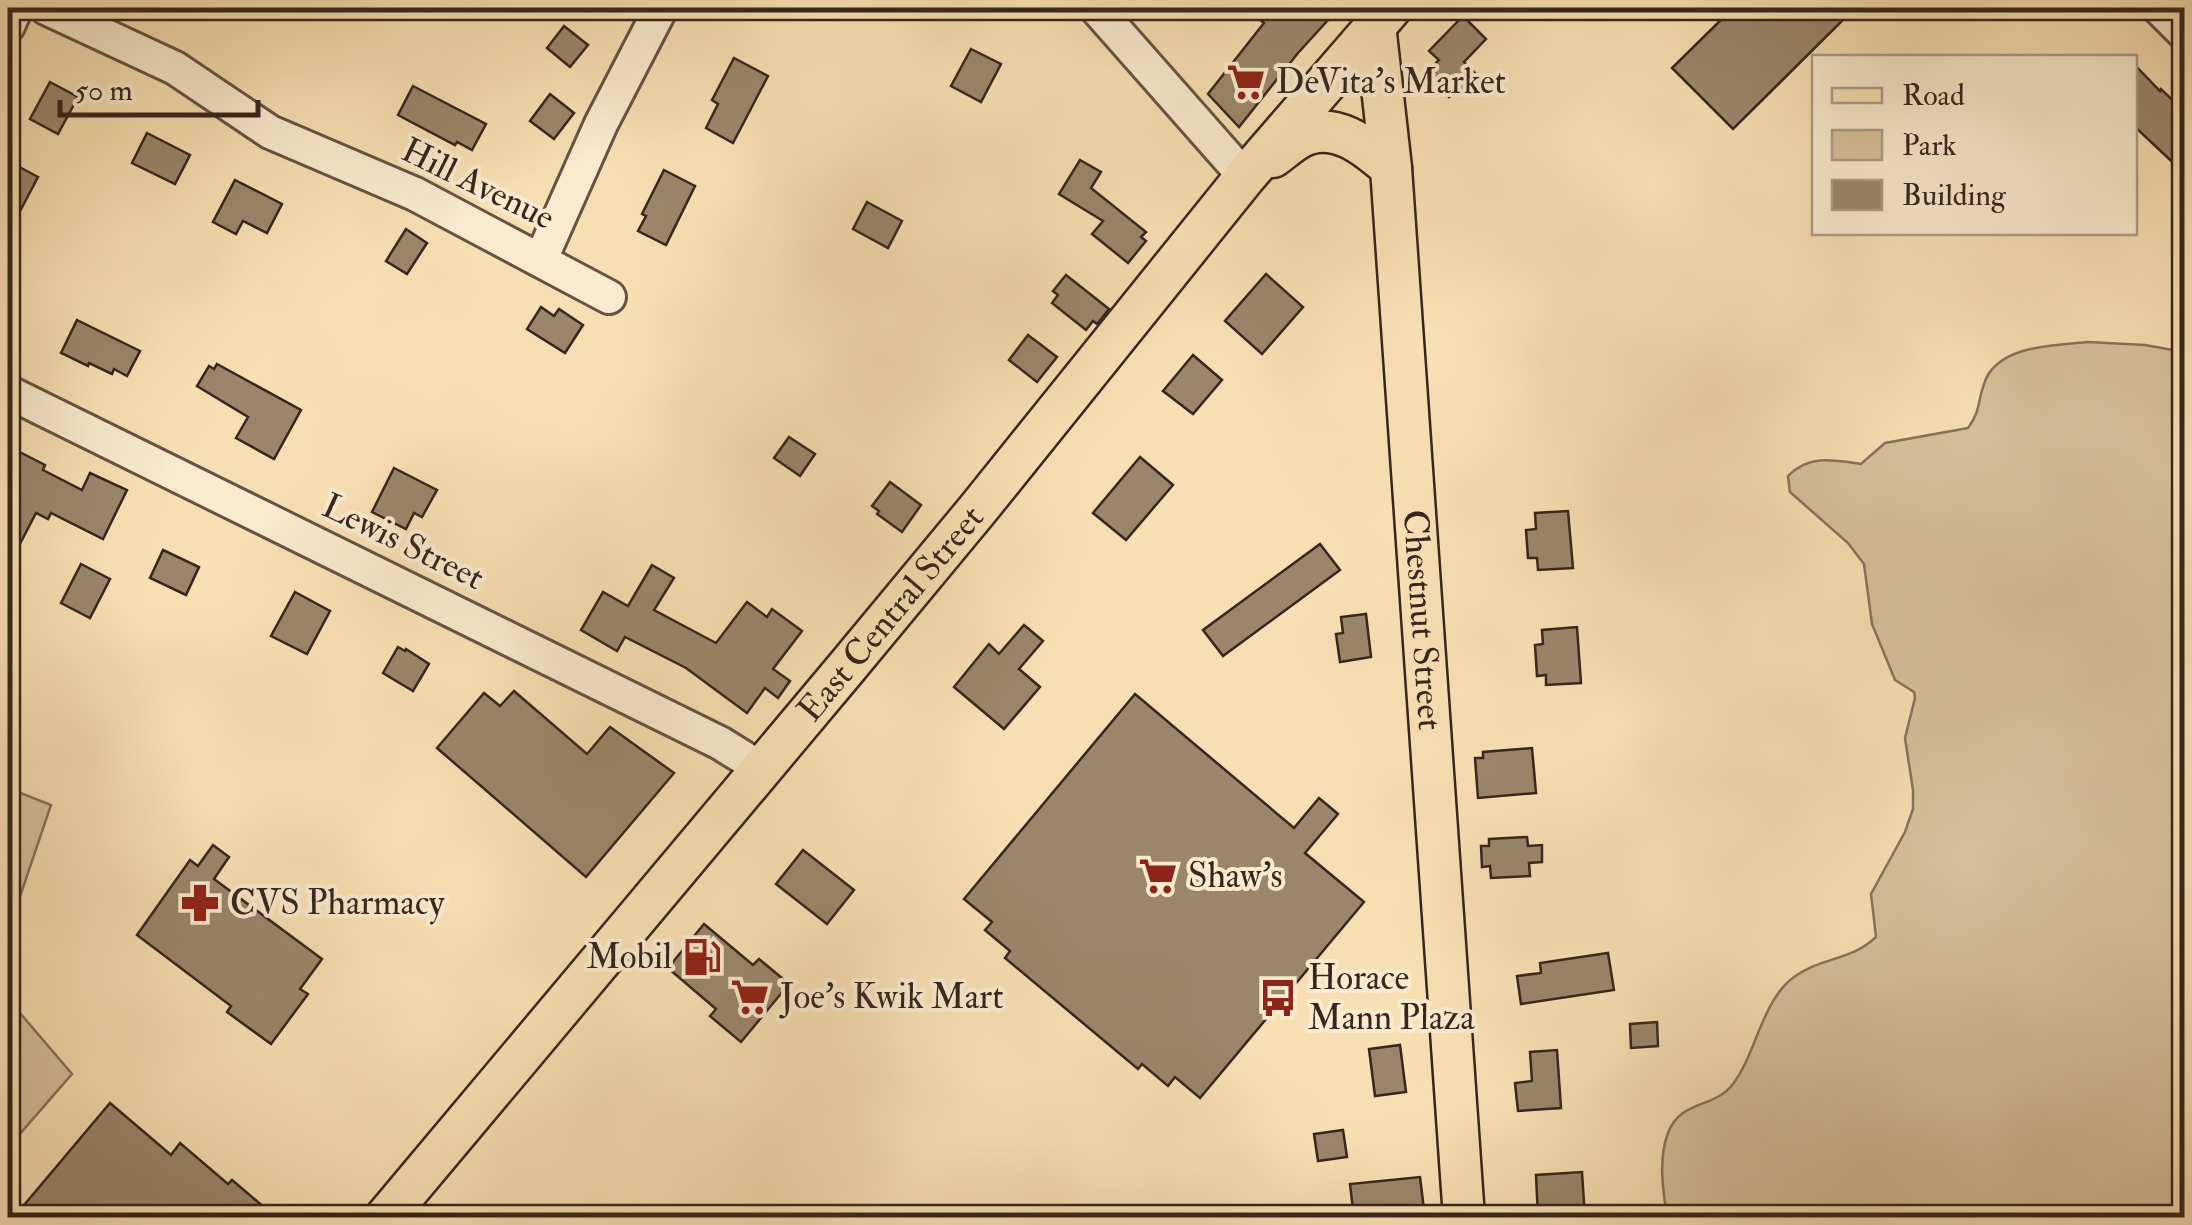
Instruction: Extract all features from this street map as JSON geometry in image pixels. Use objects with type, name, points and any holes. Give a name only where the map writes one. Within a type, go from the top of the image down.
[{"type":"main road","name":"East Central Street","points":[[385,1218],[978,509],[1381,13]]},
{"type":"main road","name":"Chestnut Street","points":[[1381,13],[1464,1218]]},
{"type":"main road","points":[[1245,177],[1302,136],[1330,132],[1350,137],[1391,168]]},
{"type":"street","points":[[8,26],[16,8]]},
{"type":"street","name":"Hill Avenue","points":[[46,8],[175,68],[270,132],[415,194],[609,296]]},
{"type":"street","points":[[541,259],[601,124],[661,8]]},
{"type":"street","points":[[1096,8],[1245,177]]},
{"type":"street","points":[[2159,8],[2184,33]]},
{"type":"street","name":"Lewis Street","points":[[8,392],[720,744],[762,769]]},
{"type":"green space","points":[[2088,342],[2184,352],[2184,1217],[1667,1217],[1662,1164],[1674,1122],[1733,1084],[1783,987],[1804,971],[1856,951],[1876,937],[1871,894],[1905,832],[1913,809],[1905,738],[1914,692],[1895,680],[1872,624],[1864,564],[1848,543],[1790,492],[1788,476],[1813,461],[1861,464],[1885,443],[1968,428],[1984,384],[2001,361],[2028,350]]},
{"type":"green space","points":[[8,788],[51,805],[8,932]]},
{"type":"green space","points":[[8,999],[72,1074],[11,1144],[8,1142]]},
{"type":"building","points":[[1245,8],[1339,8],[1239,127],[1208,94],[1264,23]]},
{"type":"building","points":[[1733,8],[1855,8],[1733,129],[1672,68]]},
{"type":"building","points":[[1463,16],[1486,39],[1464,62],[1477,75],[1460,94],[1456,90],[1449,97],[1429,78],[1439,60],[1429,51]]},
{"type":"building","points":[[564,26],[588,45],[570,67],[547,48]]},
{"type":"building","points":[[971,49],[1001,64],[981,102],[951,86]]},
{"type":"building","points":[[734,58],[768,76],[733,143],[706,128],[718,104],[712,100]]},
{"type":"building","points":[[2137,67],[2184,111],[2184,173],[2137,129]]},
{"type":"building","points":[[50,82],[78,97],[58,134],[30,119]]},
{"type":"building","points":[[413,86],[486,124],[472,150],[398,115]]},
{"type":"building","points":[[550,94],[574,113],[554,139],[530,121]]},
{"type":"building","points":[[147,133],[190,155],[175,184],[132,163]]},
{"type":"building","points":[[1080,160],[1101,172],[1091,188],[1146,232],[1141,237],[1146,241],[1128,263],[1092,234],[1103,221],[1059,194]]},
{"type":"building","points":[[8,161],[38,177],[8,234]]},
{"type":"building","points":[[664,170],[695,186],[666,245],[638,231]]},
{"type":"building","points":[[235,180],[282,204],[267,233],[243,221],[236,234],[213,222]]},
{"type":"building","points":[[867,202],[902,221],[888,248],[853,229]]},
{"type":"building","points":[[406,229],[427,243],[407,274],[386,261]]},
{"type":"building","points":[[1266,274],[1303,307],[1262,354],[1225,321]]},
{"type":"building","points":[[1066,275],[1109,309],[1086,330],[1052,303],[1058,295],[1053,291]]},
{"type":"building","points":[[541,307],[554,316],[559,309],[583,325],[565,353],[527,329]]},
{"type":"building","points":[[77,320],[140,351],[127,376],[114,369],[112,374],[89,363],[88,366],[61,353]]},
{"type":"building","points":[[1028,335],[1057,357],[1037,382],[1009,360]]},
{"type":"building","points":[[1193,355],[1222,380],[1193,414],[1163,391]]},
{"type":"building","points":[[217,364],[301,410],[274,459],[236,438],[248,417],[197,386],[209,366],[214,369]]},
{"type":"building","points":[[789,437],[815,454],[800,476],[774,458]]},
{"type":"building","points":[[8,446],[82,490],[90,473],[127,490],[103,539],[51,513],[48,519],[36,513],[8,567]]},
{"type":"building","points":[[1140,457],[1173,485],[1126,540],[1093,513]]},
{"type":"building","points":[[394,468],[437,490],[422,517],[414,513],[406,529],[372,512]]},
{"type":"building","points":[[890,482],[921,505],[902,532],[872,506]]},
{"type":"building","points":[[1568,511],[1573,568],[1538,570],[1537,558],[1528,558],[1526,530],[1536,529],[1535,513]]},
{"type":"building","points":[[1320,544],[1340,570],[1223,656],[1203,630]]},
{"type":"building","points":[[163,550],[199,567],[186,595],[150,578]]},
{"type":"building","points":[[81,564],[110,579],[90,618],[61,603]]},
{"type":"building","points":[[652,565],[674,578],[654,610],[716,643],[747,602],[767,617],[772,609],[802,631],[773,669],[790,681],[778,698],[765,688],[747,713],[686,668],[625,637],[617,651],[581,630],[603,592],[628,606]]},
{"type":"building","points":[[295,592],[330,611],[307,654],[271,636]]},
{"type":"building","points":[[1366,614],[1371,657],[1340,662],[1336,634],[1343,633],[1341,617]]},
{"type":"building","points":[[1024,625],[1043,641],[1019,669],[1040,687],[1004,729],[954,687],[989,644],[999,654]]},
{"type":"building","points":[[1577,627],[1581,683],[1546,685],[1546,675],[1537,676],[1535,645],[1543,644],[1542,630]]},
{"type":"building","points":[[398,647],[429,664],[413,691],[383,673]]},
{"type":"building","points":[[514,691],[587,754],[610,727],[674,773],[586,877],[437,748],[484,693],[500,706]]},
{"type":"building","name":"Shaw's","points":[[1135,694],[1294,828],[1319,798],[1338,814],[1305,853],[1364,902],[1200,1098],[1175,1077],[1168,1086],[1142,1064],[1138,1069],[1005,958],[1010,951],[985,930],[992,922],[964,899]]},
{"type":"building","points":[[1532,748],[1536,793],[1478,798],[1475,758],[1483,758],[1483,752]]},
{"type":"building","points":[[1527,837],[1528,846],[1542,845],[1542,862],[1529,863],[1530,876],[1491,878],[1490,866],[1482,867],[1481,846],[1489,846],[1489,839]]},
{"type":"building","name":"CVS Pharmacy","points":[[213,845],[229,857],[214,879],[322,959],[300,989],[308,994],[271,1044],[227,1012],[231,1006],[137,935],[190,860],[198,866]]},
{"type":"building","points":[[803,850],[854,890],[827,924],[776,884]]},
{"type":"building","points":[[704,924],[753,965],[759,959],[789,984],[741,1042],[710,1016],[716,1009],[668,968]]},
{"type":"building","points":[[1608,953],[1614,990],[1521,1004],[1517,976],[1541,973],[1540,963]]},
{"type":"building","points":[[1657,1022],[1658,1046],[1631,1048],[1630,1024]]},
{"type":"building","points":[[1400,1045],[1406,1092],[1375,1096],[1369,1049]]},
{"type":"building","points":[[1557,1050],[1561,1108],[1518,1111],[1515,1083],[1532,1081],[1530,1052]]},
{"type":"building","points":[[110,1103],[171,1155],[180,1143],[228,1184],[232,1180],[277,1218],[40,1218],[25,1204]]},
{"type":"building","points":[[1343,1130],[1347,1157],[1318,1161],[1314,1134]]},
{"type":"building","points":[[1582,1172],[1585,1218],[1538,1218],[1536,1175]]},
{"type":"building","points":[[1420,1177],[1425,1218],[1354,1218],[1350,1184]]},
{"type":"place","name":"DeVita's Market","points":[[1246,82]]},
{"type":"place","name":"Shaw's","points":[[1158,876]]},
{"type":"place","name":"CVS Pharmacy","points":[[200,903]]},
{"type":"place","name":"Mobil","points":[[702,957]]},
{"type":"place","name":"Joe's Kwik Mart","points":[[750,997]]},
{"type":"place","name":"Horace Mann Plaza","points":[[1278,998]]}]
